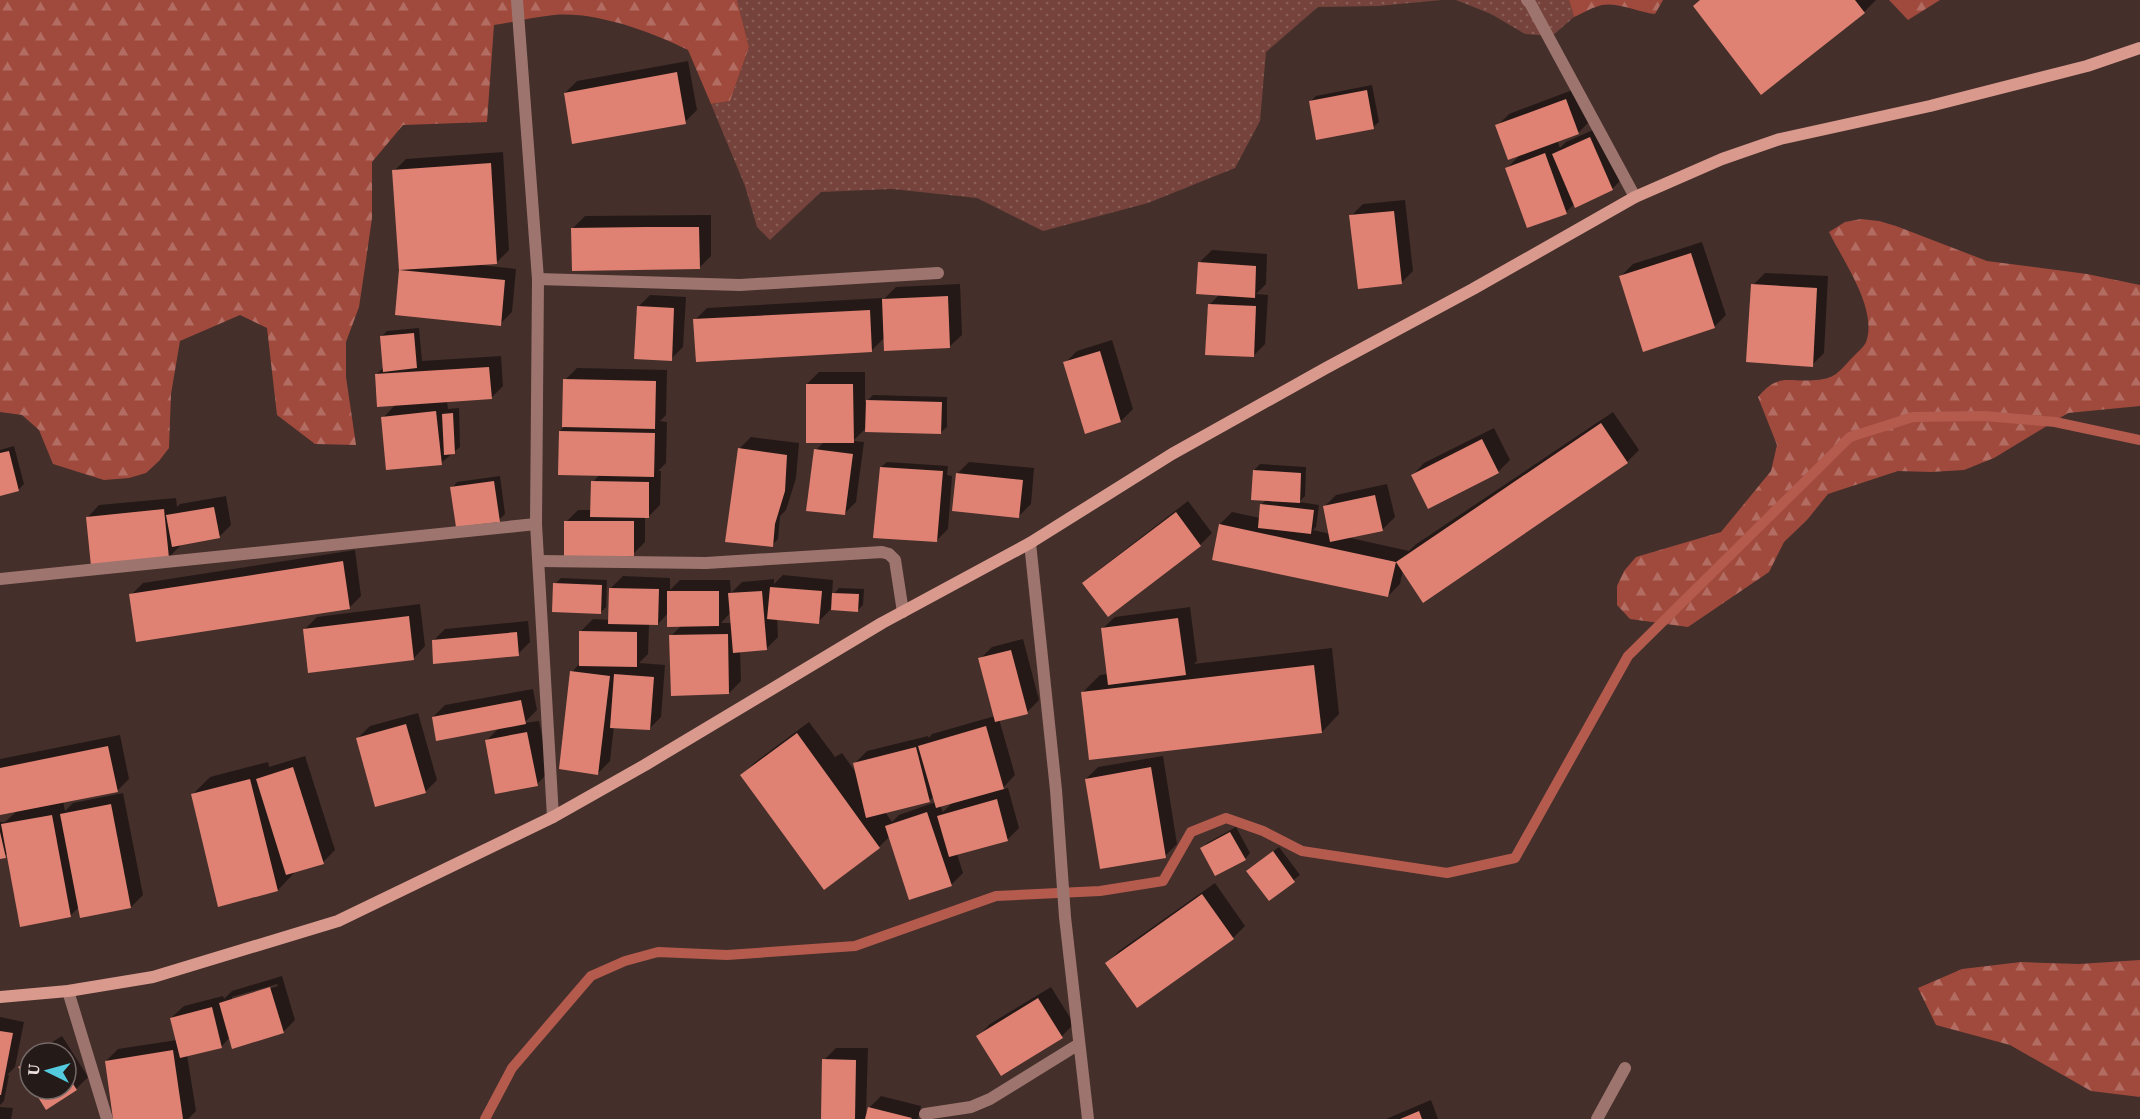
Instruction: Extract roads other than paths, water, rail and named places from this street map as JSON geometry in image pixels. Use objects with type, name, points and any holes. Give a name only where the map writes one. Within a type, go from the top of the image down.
[{"type":"street","points":[[517,0],[538,279],[536,524],[553,817]]},
{"type":"street","points":[[1530,1],[1635,197]]},
{"type":"street","points":[[0,997],[68,991],[153,977],[338,921],[553,817],[903,612],[1030,543],[1172,454],[1326,368],[1473,290],[1635,197],[1722,159],[1780,139],[1930,106],[2087,66],[2140,48]]},
{"type":"street","points":[[538,279],[740,285],[938,273]]},
{"type":"street","points":[[0,579],[536,524]]},
{"type":"street","points":[[1030,543],[1062,860],[1065,917],[1088,1119]]},
{"type":"street","points":[[539,561],[706,563],[882,552],[889,554],[895,560],[903,612]]},
{"type":"street","points":[[68,991],[107,1119]]},
{"type":"street","points":[[925,1114],[971,1107],[990,1099],[1079,1044]]},
{"type":"street","points":[[1597,1119],[1625,1068]]},
{"type":"waterway","points":[[485,1119],[512,1068],[591,976],[625,961],[658,952],[727,955],[855,946],[996,896],[1100,891],[1163,881],[1191,832],[1226,818],[1263,831],[1302,851],[1447,873],[1515,858],[1628,656],[1850,437],[1913,417],[1984,416],[2055,422],[2140,440]]}]
